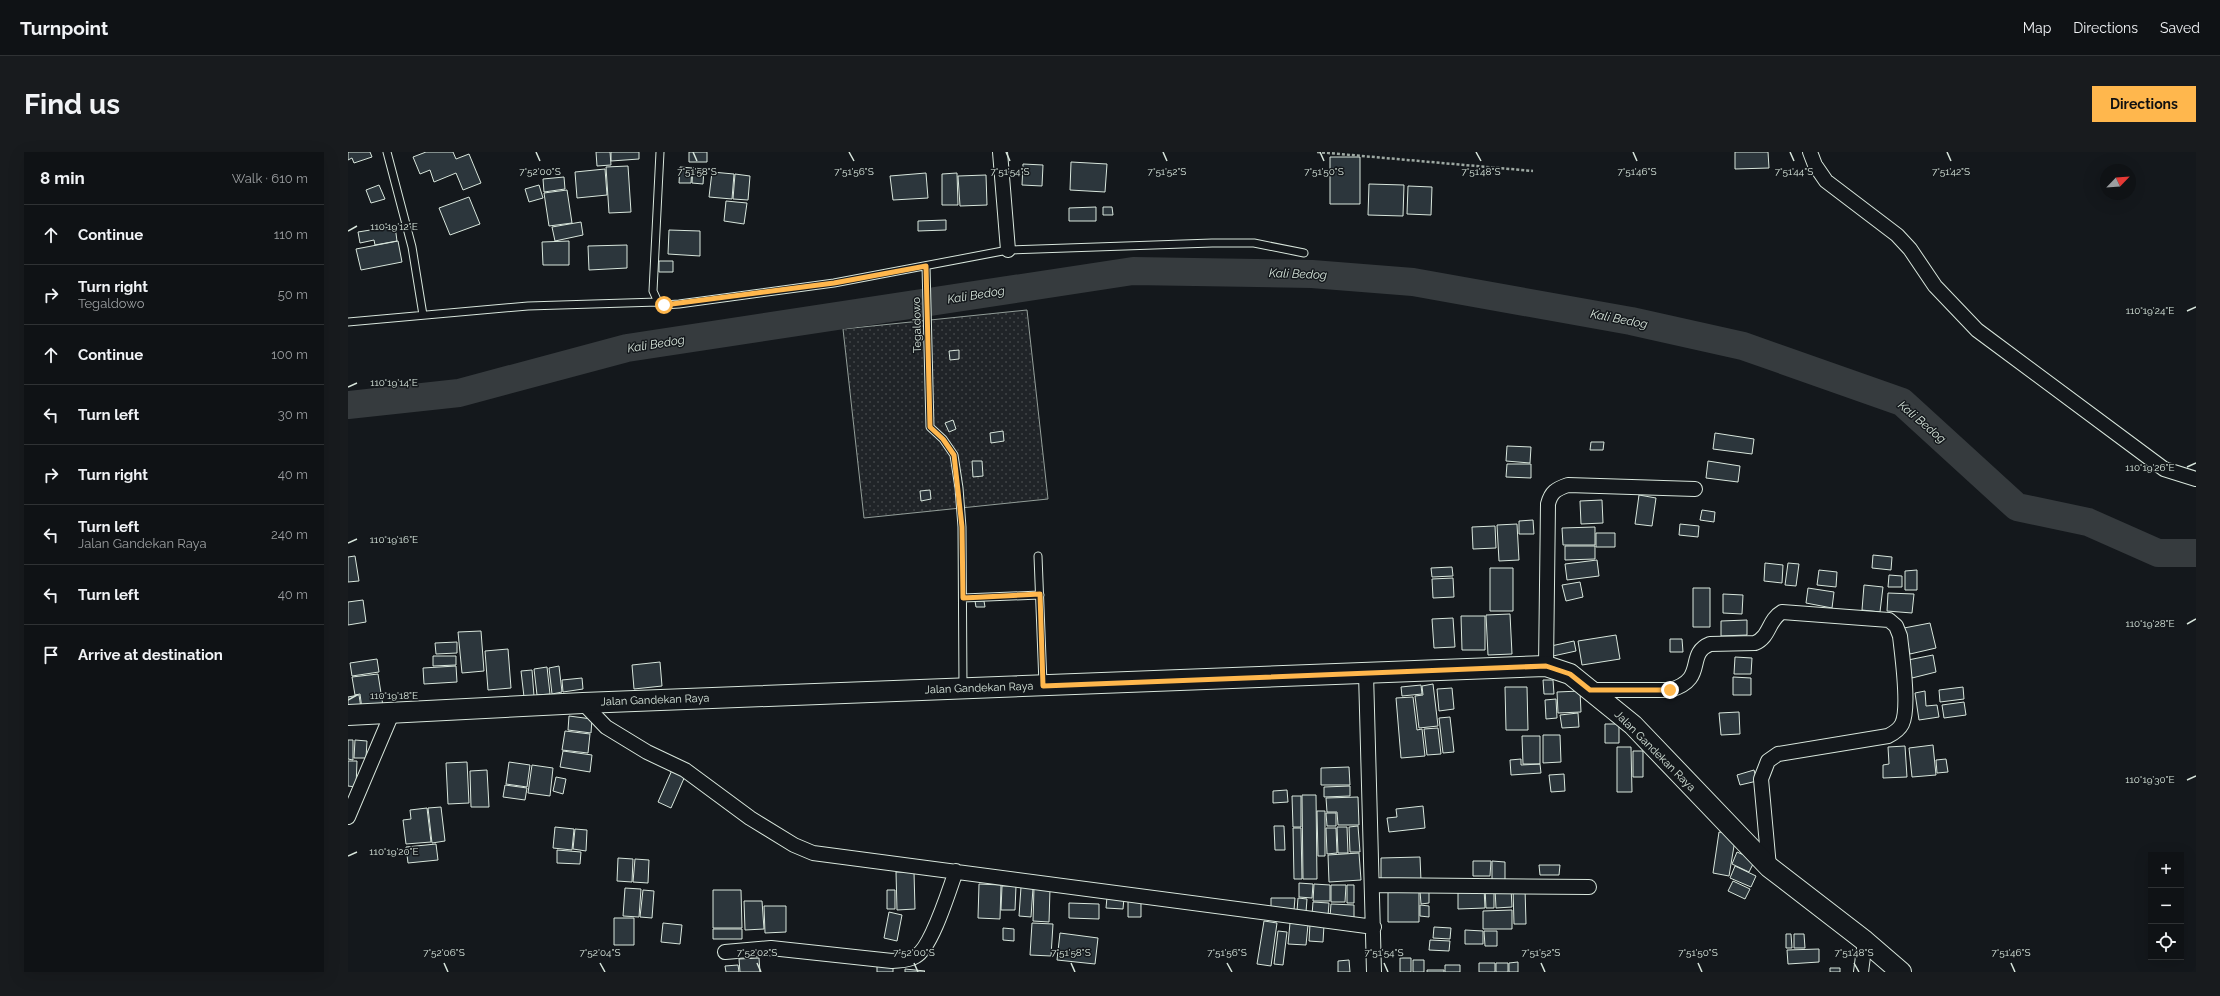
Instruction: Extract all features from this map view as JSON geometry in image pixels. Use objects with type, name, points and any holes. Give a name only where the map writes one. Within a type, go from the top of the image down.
[{"type":"street","points":[[1000,152],[1008,250]]},
{"type":"street","points":[[1810,152],[1815,165],[1826,181],[1897,235],[1910,249],[1935,286],[1977,330],[2164,469],[2196,479]]},
{"type":"street","points":[[1546,666],[1548,504],[1551,494],[1557,489],[1568,485],[1695,489]]},
{"type":"street","points":[[1590,690],[1670,690],[1682,687],[1690,680],[1695,672],[1699,651],[1704,646],[1710,644],[1755,643],[1761,641],[1766,637],[1773,619],[1782,612],[1889,620],[1896,626],[1900,636],[1905,709],[1902,723],[1898,730],[1888,736],[1778,754],[1768,761],[1761,779],[1769,867]]},
{"type":"street","name":"Jalan Gandekan Raya","points":[[348,715],[583,702],[963,689],[1546,666],[1570,674],[1633,725],[1769,867],[1865,940],[1901,972]]},
{"type":"street","points":[[1366,673],[1373,885],[1374,972]]},
{"type":"street","points":[[583,702],[606,727],[647,752],[685,770],[750,818],[794,845],[813,853],[1374,927]]},
{"type":"street","points":[[348,817],[393,712]]},
{"type":"street","points":[[725,952],[771,948],[892,961],[905,960],[916,956],[928,944],[956,871]]},
{"type":"street","points":[[1373,885],[1589,887]]},
{"type":"street","points":[[1861,972],[1865,940]]},
{"type":"lane","points":[[387,152],[412,247],[423,315]]},
{"type":"lane","points":[[658,302],[653,291],[660,152]]},
{"type":"lane","points":[[348,322],[528,306],[658,302],[664,305],[679,304],[834,283],[1008,250],[1254,243],[1304,253]]},
{"type":"lane","name":"Tegaldowo","points":[[926,266],[930,373],[930,427],[943,439],[954,455],[962,527],[963,689]]},
{"type":"lane","points":[[1038,556],[1043,686]]},
{"type":"lane","points":[[963,598],[1040,594]]},
{"type":"path","points":[[1317,152],[1532,171]]},
{"type":"shaded area","points":[[1027,310],[1048,499],[864,518],[843,329]]},
{"type":"building","points":[[348,152],[370,152],[372,157],[354,163],[352,158],[348,160]]},
{"type":"building","points":[[426,152],[453,152],[456,159],[469,154],[481,183],[463,190],[456,173],[434,182],[430,170],[420,174],[413,157]]},
{"type":"building","points":[[596,152],[610,152],[611,165],[597,166]]},
{"type":"building","points":[[611,152],[639,152],[639,159],[611,161]]},
{"type":"building","points":[[689,152],[707,152],[707,162],[689,162]]},
{"type":"building","points":[[1735,152],[1768,152],[1769,168],[1735,169]]},
{"type":"building","points":[[1330,157],[1360,157],[1360,204],[1330,204]]},
{"type":"building","points":[[1071,162],[1107,164],[1105,192],[1070,190]]},
{"type":"building","points":[[1023,164],[1043,165],[1042,186],[1022,185]]},
{"type":"building","points":[[628,166],[631,212],[609,213],[606,167]]},
{"type":"building","points":[[680,167],[692,168],[691,183],[679,183]]},
{"type":"building","points":[[693,168],[704,169],[703,184],[692,183]]},
{"type":"building","points":[[605,169],[607,195],[577,198],[575,172]]},
{"type":"building","points":[[712,172],[734,174],[732,199],[709,197]]},
{"type":"building","points":[[926,173],[928,198],[893,200],[890,176]]},
{"type":"building","points":[[957,173],[958,205],[942,205],[942,174]]},
{"type":"building","points":[[735,174],[750,176],[748,200],[733,199]]},
{"type":"building","points":[[986,175],[987,205],[960,206],[958,176]]},
{"type":"building","points":[[564,177],[565,189],[544,192],[543,179]]},
{"type":"building","points":[[1369,184],[1404,185],[1403,216],[1368,215]]},
{"type":"building","points":[[379,185],[385,199],[371,203],[366,190]]},
{"type":"building","points":[[539,185],[543,198],[529,202],[525,189]]},
{"type":"building","points":[[1408,186],[1432,187],[1431,215],[1407,214]]},
{"type":"building","points":[[567,190],[572,223],[549,226],[544,193]]},
{"type":"building","points":[[469,197],[480,224],[450,235],[439,208]]},
{"type":"building","points":[[726,201],[747,203],[744,224],[724,221]]},
{"type":"building","points":[[1096,207],[1096,221],[1069,221],[1069,208]]},
{"type":"building","points":[[1103,207],[1112,207],[1113,215],[1103,215]]},
{"type":"building","points":[[946,220],[946,230],[918,231],[918,221]]},
{"type":"building","points":[[581,222],[583,235],[555,241],[552,227]]},
{"type":"building","points":[[395,226],[397,241],[375,245],[374,240],[360,243],[358,232]]},
{"type":"building","points":[[669,230],[700,231],[700,256],[668,254]]},
{"type":"building","points":[[398,241],[402,262],[361,270],[356,249]]},
{"type":"building","points":[[569,241],[569,265],[543,265],[542,242]]},
{"type":"building","points":[[627,245],[627,268],[589,270],[588,246]]},
{"type":"building","points":[[659,261],[673,261],[673,272],[659,272]]},
{"type":"building","points":[[959,350],[959,359],[950,360],[949,351]]},
{"type":"building","points":[[953,420],[956,429],[949,432],[945,423]]},
{"type":"building","points":[[1003,431],[1004,441],[991,443],[990,433]]},
{"type":"building","points":[[1715,433],[1754,439],[1752,454],[1713,449]]},
{"type":"building","points":[[1591,442],[1604,442],[1603,450],[1590,450]]},
{"type":"building","points":[[1507,446],[1531,447],[1530,463],[1506,461]]},
{"type":"building","points":[[972,461],[982,461],[983,476],[973,477]]},
{"type":"building","points":[[1708,461],[1740,466],[1738,482],[1706,478]]},
{"type":"building","points":[[1507,464],[1531,464],[1531,478],[1506,477]]},
{"type":"building","points":[[930,490],[931,499],[921,501],[920,491]]},
{"type":"building","points":[[1639,495],[1656,498],[1652,526],[1635,524]]},
{"type":"building","points":[[1602,500],[1603,523],[1581,524],[1580,501]]},
{"type":"building","points":[[1702,510],[1715,512],[1714,522],[1700,520]]},
{"type":"building","points":[[1533,520],[1534,534],[1519,534],[1519,521]]},
{"type":"building","points":[[1517,524],[1519,560],[1499,561],[1497,525]]},
{"type":"building","points":[[1680,524],[1699,526],[1698,537],[1679,535]]},
{"type":"building","points":[[1495,526],[1496,548],[1473,549],[1472,527]]},
{"type":"building","points":[[1595,527],[1595,545],[1563,545],[1562,528]]},
{"type":"building","points":[[1596,533],[1615,533],[1615,547],[1596,547]]},
{"type":"building","points":[[1565,546],[1595,546],[1595,559],[1565,560]]},
{"type":"building","points":[[1873,555],[1892,557],[1891,570],[1872,568]]},
{"type":"building","points":[[355,556],[359,581],[348,582],[348,557]]},
{"type":"building","points":[[1597,560],[1599,576],[1567,580],[1565,564]]},
{"type":"building","points":[[1765,563],[1783,565],[1782,583],[1764,581]]},
{"type":"building","points":[[1788,563],[1799,564],[1796,586],[1785,585]]},
{"type":"building","points":[[1452,567],[1453,576],[1432,577],[1431,568]]},
{"type":"building","points":[[1490,568],[1513,568],[1513,611],[1490,611]]},
{"type":"building","points":[[1819,570],[1837,572],[1836,587],[1817,585]]},
{"type":"building","points":[[1917,570],[1917,590],[1905,590],[1905,571]]},
{"type":"building","points":[[1889,575],[1902,576],[1902,587],[1888,587]]},
{"type":"building","points":[[1453,578],[1454,597],[1433,598],[1432,579]]},
{"type":"building","points":[[1580,582],[1583,597],[1566,601],[1562,585]]},
{"type":"building","points":[[1864,585],[1883,587],[1880,612],[1862,610]]},
{"type":"building","points":[[1693,588],[1710,588],[1710,627],[1693,627]]},
{"type":"building","points":[[1808,588],[1834,592],[1832,608],[1806,603]]},
{"type":"building","points":[[1888,593],[1914,594],[1912,613],[1887,611]]},
{"type":"building","points":[[1723,594],[1743,595],[1742,614],[1723,613]]},
{"type":"building","points":[[363,600],[366,622],[348,625],[348,602]]},
{"type":"building","points":[[975,601],[984,601],[985,607],[976,607]]},
{"type":"building","points":[[1510,614],[1512,654],[1488,655],[1486,615]]},
{"type":"building","points":[[1461,616],[1485,616],[1485,650],[1462,650]]},
{"type":"building","points":[[1453,618],[1455,647],[1434,648],[1432,619]]},
{"type":"building","points":[[1747,620],[1747,635],[1721,636],[1721,621]]},
{"type":"building","points":[[1930,623],[1936,648],[1910,654],[1904,628]]},
{"type":"building","points":[[481,631],[484,671],[462,673],[458,632]]},
{"type":"building","points":[[1616,635],[1620,659],[1582,665],[1578,641]]},
{"type":"building","points":[[1670,639],[1682,639],[1683,652],[1670,652]]},
{"type":"building","points":[[1574,641],[1576,651],[1553,656],[1551,646]]},
{"type":"building","points":[[457,642],[457,653],[436,654],[435,643]]},
{"type":"building","points":[[508,649],[511,688],[488,690],[485,651]]},
{"type":"building","points":[[1933,655],[1936,672],[1912,678],[1908,660]]},
{"type":"building","points":[[433,656],[456,656],[456,665],[433,666]]},
{"type":"building","points":[[1735,657],[1752,658],[1751,674],[1734,674]]},
{"type":"building","points":[[377,659],[379,672],[352,676],[350,663]]},
{"type":"building","points":[[660,662],[662,686],[634,689],[632,665]]},
{"type":"building","points":[[456,666],[457,682],[424,684],[423,668]]},
{"type":"building","points":[[559,666],[562,692],[552,694],[549,668]]},
{"type":"building","points":[[547,667],[550,694],[537,695],[534,669]]},
{"type":"building","points":[[532,670],[534,696],[524,697],[521,671]]},
{"type":"building","points":[[378,674],[383,706],[362,709],[360,694],[355,695],[352,677]]},
{"type":"building","points":[[1733,677],[1751,678],[1751,695],[1733,695]]},
{"type":"building","points":[[582,678],[583,689],[563,692],[562,680]]},
{"type":"building","points":[[1543,680],[1553,680],[1554,694],[1544,694]]},
{"type":"building","points":[[1433,684],[1438,726],[1419,728],[1415,696],[1423,695],[1422,686]]},
{"type":"building","points":[[1421,685],[1422,694],[1402,696],[1401,687]]},
{"type":"building","points":[[1505,687],[1527,687],[1528,730],[1506,730]]},
{"type":"building","points":[[1963,687],[1964,699],[1940,702],[1939,690]]},
{"type":"building","points":[[1452,688],[1454,709],[1439,711],[1437,689]]},
{"type":"building","points":[[1580,691],[1581,712],[1558,713],[1557,692]]},
{"type":"building","points":[[1925,691],[1926,706],[1937,705],[1939,717],[1919,720],[1915,693]]},
{"type":"building","points":[[359,695],[361,708],[348,710],[348,697]]},
{"type":"building","points":[[1413,697],[1417,730],[1422,729],[1425,756],[1401,758],[1396,698]]},
{"type":"building","points":[[1556,699],[1557,718],[1546,719],[1545,700]]},
{"type":"building","points":[[1964,702],[1966,715],[1944,718],[1942,705]]},
{"type":"building","points":[[1739,712],[1740,734],[1721,735],[1719,713]]},
{"type":"building","points":[[1578,713],[1579,727],[1562,728],[1560,715]]},
{"type":"building","points":[[569,716],[592,719],[591,733],[568,730]]},
{"type":"building","points":[[1450,717],[1454,752],[1443,753],[1439,718]]},
{"type":"building","points":[[1605,724],[1619,724],[1619,743],[1605,743]]},
{"type":"building","points":[[1438,728],[1441,754],[1427,755],[1424,729]]},
{"type":"building","points":[[565,731],[590,734],[588,753],[562,750]]},
{"type":"building","points":[[1543,735],[1560,735],[1561,762],[1543,763]]},
{"type":"building","points":[[1522,736],[1540,736],[1540,764],[1523,764]]},
{"type":"building","points":[[348,740],[353,740],[353,760],[348,759]]},
{"type":"building","points":[[355,740],[367,741],[366,758],[354,758]]},
{"type":"building","points":[[1933,745],[1936,775],[1912,777],[1909,748]]},
{"type":"building","points":[[1905,746],[1907,777],[1883,778],[1883,765],[1889,764],[1888,747]]},
{"type":"building","points":[[1617,747],[1631,747],[1632,792],[1617,792]]},
{"type":"building","points":[[563,751],[592,755],[590,772],[560,767]]},
{"type":"building","points":[[1633,751],[1643,751],[1643,777],[1633,777]]},
{"type":"building","points":[[1521,759],[1521,765],[1540,764],[1541,773],[1511,775],[1510,760]]},
{"type":"building","points":[[1946,759],[1948,772],[1937,773],[1936,760]]},
{"type":"building","points":[[348,761],[357,761],[356,787],[348,786]]},
{"type":"building","points":[[467,762],[469,803],[448,804],[446,763]]},
{"type":"building","points":[[509,762],[530,765],[527,787],[506,784]]},
{"type":"building","points":[[532,765],[553,768],[550,796],[528,793]]},
{"type":"building","points":[[1349,767],[1350,785],[1321,785],[1321,768]]},
{"type":"building","points":[[487,770],[489,807],[471,807],[470,771]]},
{"type":"building","points":[[672,770],[685,776],[671,808],[658,802]]},
{"type":"building","points":[[1754,770],[1757,781],[1740,785],[1737,775]]},
{"type":"building","points":[[1564,774],[1565,791],[1551,792],[1549,775]]},
{"type":"building","points":[[556,777],[566,779],[563,794],[553,791]]},
{"type":"building","points":[[505,785],[527,788],[525,800],[503,797]]},
{"type":"building","points":[[1350,786],[1350,796],[1324,797],[1324,787]]},
{"type":"building","points":[[1287,790],[1288,802],[1273,803],[1273,791]]},
{"type":"building","points":[[1302,795],[1316,795],[1317,879],[1303,879]]},
{"type":"building","points":[[1292,796],[1301,796],[1301,827],[1293,827]]},
{"type":"building","points":[[1358,797],[1359,825],[1338,825],[1337,812],[1327,812],[1326,798]]},
{"type":"building","points":[[1423,806],[1425,828],[1389,832],[1387,818],[1397,817],[1396,809]]},
{"type":"building","points":[[441,807],[445,841],[432,843],[428,808]]},
{"type":"building","points":[[427,808],[431,842],[406,844],[403,820],[411,819],[410,810]]},
{"type":"building","points":[[1317,811],[1325,811],[1325,856],[1318,856]]},
{"type":"building","points":[[1326,813],[1336,813],[1336,826],[1327,826]]},
{"type":"building","points":[[1274,826],[1284,826],[1285,850],[1275,850]]},
{"type":"building","points":[[1358,826],[1360,852],[1350,852],[1349,827]]},
{"type":"building","points":[[555,827],[574,829],[572,850],[553,848]]},
{"type":"building","points":[[1337,827],[1347,827],[1348,853],[1338,853]]},
{"type":"building","points":[[1293,828],[1301,828],[1302,879],[1294,879]]},
{"type":"building","points":[[1326,828],[1336,828],[1337,853],[1327,854]]},
{"type":"building","points":[[575,829],[587,830],[586,851],[573,849]]},
{"type":"building","points":[[1719,832],[1736,834],[1729,876],[1713,873]]},
{"type":"building","points":[[436,844],[438,860],[408,863],[406,847]]},
{"type":"building","points":[[557,850],[581,852],[580,864],[557,863]]},
{"type":"building","points":[[1737,852],[1755,860],[1749,872],[1732,864]]},
{"type":"building","points":[[1359,853],[1361,880],[1329,882],[1328,855]]},
{"type":"building","points":[[1420,857],[1421,881],[1381,882],[1381,858]]},
{"type":"building","points":[[618,858],[633,859],[632,882],[617,881]]},
{"type":"building","points":[[635,859],[649,860],[648,883],[633,882]]},
{"type":"building","points":[[1473,861],[1491,861],[1490,876],[1473,876]]},
{"type":"building","points":[[1492,861],[1505,862],[1505,881],[1492,881]]},
{"type":"building","points":[[1539,865],[1560,865],[1559,875],[1540,875]]},
{"type":"building","points":[[1735,866],[1756,876],[1751,887],[1730,878]]},
{"type":"building","points":[[896,872],[914,872],[915,909],[897,910]]},
{"type":"building","points":[[1733,881],[1750,889],[1745,899],[1728,891]]},
{"type":"building","points":[[1299,883],[1313,884],[1312,898],[1299,897]]},
{"type":"building","points":[[979,884],[1001,885],[1000,919],[978,918]]},
{"type":"building","points":[[1314,884],[1330,885],[1330,901],[1313,901]]},
{"type":"building","points":[[1331,885],[1346,885],[1345,902],[1331,902]]},
{"type":"building","points":[[1347,885],[1354,885],[1354,903],[1347,903]]},
{"type":"building","points":[[1002,886],[1016,886],[1015,910],[1001,910]]},
{"type":"building","points":[[1021,887],[1033,888],[1031,917],[1019,916]]},
{"type":"building","points":[[625,888],[641,889],[639,917],[623,916]]},
{"type":"building","points":[[1034,888],[1050,889],[1049,922],[1033,921]]},
{"type":"building","points":[[1484,888],[1485,908],[1458,909],[1458,889]]},
{"type":"building","points":[[1485,888],[1494,888],[1494,908],[1486,908]]},
{"type":"building","points":[[1511,888],[1512,907],[1496,908],[1495,889]]},
{"type":"building","points":[[1513,888],[1525,888],[1526,924],[1514,924]]},
{"type":"building","points":[[643,890],[654,891],[652,918],[640,917]]},
{"type":"building","points":[[713,890],[741,890],[742,928],[713,928]]},
{"type":"building","points":[[887,890],[895,890],[895,909],[887,909]]},
{"type":"building","points":[[1388,891],[1419,891],[1419,922],[1388,922]]},
{"type":"building","points":[[1420,891],[1429,891],[1429,903],[1421,904]]},
{"type":"building","points":[[1107,897],[1124,898],[1123,909],[1106,908]]},
{"type":"building","points":[[1271,898],[1295,898],[1294,910],[1271,909]]},
{"type":"building","points":[[1298,898],[1307,899],[1306,912],[1297,911]]},
{"type":"building","points":[[1128,899],[1141,899],[1141,917],[1128,917]]},
{"type":"building","points":[[744,901],[762,901],[764,929],[745,930]]},
{"type":"building","points":[[1313,902],[1329,903],[1328,916],[1312,915]]},
{"type":"building","points":[[1069,903],[1099,904],[1099,919],[1069,918]]},
{"type":"building","points":[[1331,904],[1354,905],[1354,918],[1330,917]]},
{"type":"building","points":[[1420,905],[1429,906],[1429,917],[1420,916]]},
{"type":"building","points":[[764,906],[786,906],[786,932],[765,933]]},
{"type":"building","points":[[1512,910],[1512,929],[1483,929],[1483,911]]},
{"type":"building","points":[[889,912],[902,915],[897,941],[884,938]]},
{"type":"building","points":[[614,918],[634,918],[634,945],[614,945]]},
{"type":"building","points":[[1264,921],[1277,923],[1271,966],[1257,964]]},
{"type":"building","points":[[663,923],[682,925],[680,944],[661,942]]},
{"type":"building","points":[[1032,923],[1053,924],[1051,956],[1030,955]]},
{"type":"building","points":[[1290,923],[1308,925],[1306,945],[1288,944]]},
{"type":"building","points":[[1310,924],[1324,925],[1323,942],[1309,941]]},
{"type":"building","points":[[1434,927],[1451,928],[1450,939],[1433,938]]},
{"type":"building","points":[[1003,928],[1014,929],[1014,941],[1003,940]]},
{"type":"building","points":[[713,929],[742,929],[742,939],[713,939]]},
{"type":"building","points":[[1465,930],[1483,931],[1483,944],[1465,944]]},
{"type":"building","points":[[1278,931],[1287,932],[1283,965],[1274,964]]},
{"type":"building","points":[[1484,931],[1497,931],[1497,946],[1485,946]]},
{"type":"building","points":[[1060,933],[1098,938],[1095,964],[1057,960]]},
{"type":"building","points":[[1786,934],[1791,934],[1792,948],[1786,948]]},
{"type":"building","points":[[1794,934],[1804,934],[1805,948],[1794,948]]},
{"type":"building","points":[[1430,940],[1450,941],[1449,951],[1429,950]]},
{"type":"building","points":[[1819,949],[1819,962],[1788,964],[1787,950]]},
{"type":"building","points":[[759,958],[760,972],[740,972],[739,959]]},
{"type":"building","points":[[1400,958],[1411,958],[1411,972],[1400,972]]},
{"type":"building","points":[[1349,960],[1350,972],[1338,972],[1338,961]]},
{"type":"building","points":[[1413,960],[1424,960],[1424,972],[1413,972]]},
{"type":"building","points":[[1518,962],[1518,972],[1509,972],[1509,963]]},
{"type":"building","points":[[1479,963],[1495,963],[1495,972],[1479,972]]},
{"type":"building","points":[[1496,963],[1508,963],[1508,972],[1496,972]]},
{"type":"building","points":[[738,965],[739,972],[726,972],[725,966]]},
{"type":"building","points":[[877,965],[893,966],[893,972],[877,972]]},
{"type":"building","points":[[1445,965],[1460,965],[1460,972],[1445,972]]},
{"type":"building","points":[[1830,968],[1840,968],[1840,972],[1830,972]]},
{"type":"building","points":[[905,969],[925,971],[905,972]]},
{"type":"building","points":[[1427,970],[1444,970],[1444,972],[1427,972]]},
{"type":"waterway","name":"Kali Bedog","points":[[348,405],[459,393],[627,348],[1133,271],[1312,274],[1413,282],[1631,321],[1743,346],[1902,402],[2017,507],[2088,522],[2158,553],[2196,553]]},
{"type":"route","points":[[664,305],[834,283],[926,266],[930,373],[930,427],[943,439],[954,455],[959,488],[962,527],[963,598],[1040,594],[1043,686],[1546,666],[1570,674],[1590,690],[1670,690]]}]
